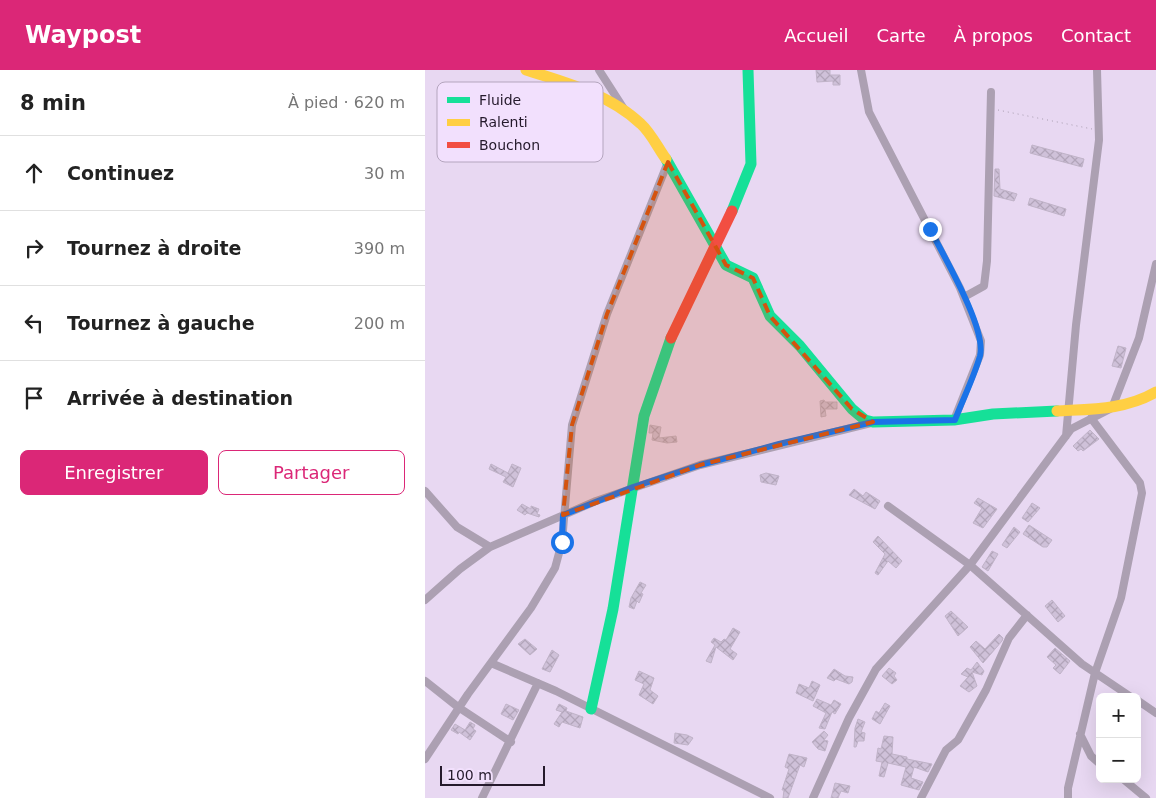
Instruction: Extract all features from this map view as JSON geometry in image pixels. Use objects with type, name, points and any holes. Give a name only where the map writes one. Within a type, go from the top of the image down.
[{"type":"street","points":[[526,70],[564,82]]},
{"type":"street","points":[[599,70],[627,112]]},
{"type":"street","points":[[591,710],[613,609],[644,416],[671,339],[716,248],[751,164],[748,70]]},
{"type":"street","points":[[861,70],[869,112],[963,297],[981,341],[980,355],[955,420]]},
{"type":"street","points":[[1067,436],[1068,410],[1100,130],[1097,70]]},
{"type":"street","points":[[963,297],[984,286],[987,261],[991,92]]},
{"type":"street","points":[[603,99],[627,112],[642,124],[668,162],[716,248],[731,269],[753,278],[770,316],[800,346],[852,409],[865,420],[873,422]]},
{"type":"street","points":[[425,759],[459,707],[545,588],[555,568],[562,542],[563,515],[573,425],[607,314],[668,162]]},
{"type":"street","points":[[1112,408],[1127,374],[1139,338],[1156,264]]},
{"type":"street","points":[[813,798],[849,718],[876,669],[970,565],[1071,430],[1112,408],[1144,399],[1156,392]]},
{"type":"street","points":[[425,600],[460,569],[490,547],[633,487],[700,465],[873,422],[955,420],[993,414],[1112,408]]},
{"type":"street","points":[[1068,798],[1080,734],[1095,673],[1121,598],[1142,493],[1140,483],[1091,418]]},
{"type":"street","points":[[425,491],[457,528],[490,547]]},
{"type":"street","points":[[888,506],[970,565],[1095,673],[1125,693]]},
{"type":"street","points":[[921,798],[946,750],[958,740],[986,690],[1009,638],[1027,615]]},
{"type":"street","points":[[491,663],[538,683],[755,795],[770,798]]},
{"type":"street","points":[[425,681],[459,707],[511,742]]},
{"type":"street","points":[[482,798],[511,742],[538,683]]},
{"type":"street","points":[[1141,703],[1156,713]]},
{"type":"street","points":[[1080,734],[1091,756],[1096,760]]},
{"type":"street","points":[[1128,783],[1146,798]]},
{"type":"path","points":[[990,108],[1100,130]]},
{"type":"highlighted area","points":[[668,162],[726,265],[753,278],[770,316],[852,409],[873,422],[700,465],[563,515],[572,425],[607,314]]},
{"type":"building","points":[[816,70],[830,70],[830,75],[840,75],[840,85],[833,85],[833,81],[817,82]]},
{"type":"building","points":[[1032,145],[1084,159],[1082,167],[1030,153]]},
{"type":"building","points":[[995,169],[999,169],[1000,189],[1017,194],[1014,201],[994,196]]},
{"type":"building","points":[[1030,198],[1066,209],[1064,216],[1028,205]]},
{"type":"building","points":[[1118,346],[1126,348],[1121,368],[1112,366]]},
{"type":"building","points":[[824,400],[825,402],[837,402],[837,409],[825,409],[826,416],[821,417],[820,401]]},
{"type":"building","points":[[650,425],[661,427],[659,438],[676,436],[677,442],[667,443],[652,440],[653,433],[649,433]]},
{"type":"building","points":[[1090,430],[1099,439],[1083,451],[1081,449],[1078,451],[1073,446]]},
{"type":"building","points":[[491,464],[508,473],[512,464],[521,468],[513,487],[503,482],[506,477],[489,469]]},
{"type":"building","points":[[766,473],[779,476],[776,485],[761,482],[760,475]]},
{"type":"building","points":[[854,489],[863,496],[866,492],[880,501],[875,509],[849,495]]},
{"type":"building","points":[[978,498],[997,509],[983,528],[973,523],[982,508],[974,503]]},
{"type":"building","points":[[1032,503],[1040,508],[1028,522],[1022,518]]},
{"type":"building","points":[[522,504],[531,509],[531,506],[539,509],[537,514],[540,515],[539,517],[527,513],[525,515],[517,510]]},
{"type":"building","points":[[1029,525],[1052,540],[1047,547],[1043,547],[1023,534]]},
{"type":"building","points":[[1014,527],[1020,532],[1007,548],[1002,545]]},
{"type":"building","points":[[878,536],[902,561],[896,568],[888,561],[878,575],[875,573],[885,554],[873,542]]},
{"type":"building","points":[[992,551],[998,554],[988,571],[982,567]]},
{"type":"building","points":[[640,582],[646,585],[641,593],[643,594],[639,603],[637,601],[634,609],[629,607],[631,598]]},
{"type":"building","points":[[1052,600],[1065,616],[1058,622],[1045,606]]},
{"type":"building","points":[[951,611],[968,627],[958,636],[945,616]]},
{"type":"building","points":[[733,628],[740,632],[730,649],[737,654],[733,660],[716,647],[711,663],[706,661],[715,645],[711,642],[714,638],[721,642],[724,639],[726,640]]},
{"type":"building","points":[[999,634],[1003,638],[1002,641],[983,663],[970,647],[976,641],[985,649]]},
{"type":"building","points":[[525,639],[537,649],[530,655],[518,644]]},
{"type":"building","points":[[1055,648],[1070,661],[1060,674],[1053,668],[1056,665],[1047,657]]},
{"type":"building","points":[[552,650],[559,655],[550,672],[542,669]]},
{"type":"building","points":[[977,662],[984,671],[982,675],[972,672],[977,686],[969,692],[960,686],[968,677],[961,674],[967,668],[971,670]]},
{"type":"building","points":[[889,668],[896,673],[894,676],[897,680],[892,684],[882,676]]},
{"type":"building","points":[[834,669],[845,676],[853,677],[852,682],[849,684],[827,678]]},
{"type":"building","points":[[639,671],[654,678],[650,690],[658,696],[653,704],[639,695],[644,684],[635,680]]},
{"type":"building","points":[[812,681],[820,685],[813,701],[796,693],[799,684],[809,688]]},
{"type":"building","points":[[817,699],[831,705],[834,700],[841,704],[835,714],[832,712],[825,729],[819,728],[826,713],[813,706]]},
{"type":"building","points":[[885,703],[890,706],[880,724],[872,719],[876,711],[879,713]]},
{"type":"building","points":[[506,704],[519,710],[513,720],[501,714]]},
{"type":"building","points":[[559,704],[567,708],[566,711],[583,717],[580,728],[562,722],[559,727],[554,724],[562,712],[556,710]]},
{"type":"building","points":[[858,719],[865,722],[861,732],[865,733],[864,741],[858,741],[856,747],[854,747],[855,728]]},
{"type":"building","points":[[470,722],[475,725],[473,729],[476,731],[470,740],[459,732],[458,734],[451,730],[455,724],[465,730]]},
{"type":"building","points":[[824,731],[828,735],[824,740],[828,741],[825,751],[818,749],[812,742]]},
{"type":"building","points":[[675,733],[693,738],[688,745],[674,743]]},
{"type":"building","points":[[884,736],[893,737],[892,754],[932,764],[928,772],[914,767],[911,778],[923,782],[919,790],[901,785],[906,767],[888,763],[884,777],[879,776],[882,762],[876,761],[878,748],[881,749]]},
{"type":"building","points":[[789,754],[807,758],[804,767],[800,765],[788,798],[783,798],[784,790],[782,790],[789,769],[785,767]]},
{"type":"building","points":[[835,783],[850,786],[848,793],[841,791],[838,798],[831,798]]},
{"type":"traffic: fast","points":[[732,211],[751,164],[748,70]]},
{"type":"traffic: fast","points":[[666,159],[726,265],[753,278],[770,316],[800,346],[852,409],[865,420],[873,422],[954,420],[993,414],[1057,411]]},
{"type":"traffic: fast","points":[[591,709],[613,609],[644,416],[671,338]]},
{"type":"traffic: slow","points":[[526,70],[564,82]]},
{"type":"traffic: slow","points":[[603,98],[629,114],[645,128],[666,159]]},
{"type":"traffic: slow","points":[[1057,411],[1108,408],[1132,402],[1156,392]]},
{"type":"traffic: jam","points":[[671,338],[732,211]]},
{"type":"route","points":[[562,542],[563,515],[633,487],[700,465],[873,422],[955,420],[980,355],[981,341],[960,288],[930,229]]}]
